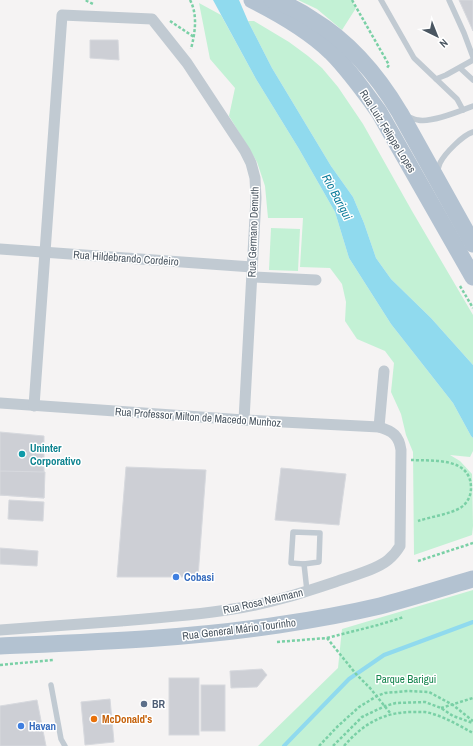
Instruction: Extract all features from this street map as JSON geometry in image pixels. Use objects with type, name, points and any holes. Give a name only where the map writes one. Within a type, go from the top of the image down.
[{"type":"main road","name":"Rua Luiz Felippe Lopes","points":[[252,0],[290,21],[312,36],[331,52],[346,68],[379,112],[473,278]]},
{"type":"main road","points":[[272,0],[283,3],[299,11],[336,36],[366,64],[391,98],[471,238]]},
{"type":"main road","name":"Rua General Mário Tourinho","points":[[0,646],[186,636],[278,625],[380,606],[473,579]]},
{"type":"street","name":"Rua Germano Demuth","points":[[45,253],[62,15],[152,19],[187,63],[245,151],[251,163],[255,178],[256,198],[244,420]]},
{"type":"street","name":"Rua Hildebrando Cordeiro","points":[[0,250],[252,272],[316,280]]},
{"type":"street","points":[[34,406],[45,253]]},
{"type":"street","points":[[379,427],[384,372]]},
{"type":"street","name":"Rua Professor Milton de Macedo Munhoz","points":[[0,403],[244,420],[379,427],[395,435]]},
{"type":"street","name":"Rua Rosa Neumann","points":[[0,630],[199,614],[234,609],[308,591],[358,574],[388,561],[400,546],[401,450],[400,442],[395,435]]},
{"type":"lane","points":[[381,0],[414,58],[457,99],[463,110]]},
{"type":"lane","points":[[449,0],[473,57]]},
{"type":"lane","points":[[436,79],[446,76],[473,60]]},
{"type":"lane","points":[[460,68],[473,80]]},
{"type":"lane","points":[[400,113],[418,120],[425,120],[473,106]]},
{"type":"lane","points":[[435,176],[440,162],[453,147],[469,133],[473,132]]},
{"type":"lane","points":[[293,532],[320,533],[319,562],[304,564],[291,563],[293,532]]},
{"type":"lane","points":[[304,564],[308,591]]},
{"type":"lane","points":[[51,685],[61,739],[64,746]]},
{"type":"path","points":[[187,63],[194,37],[195,16],[190,0]]},
{"type":"path","points":[[352,0],[389,65],[378,80]]},
{"type":"path","points":[[412,460],[450,462],[458,465],[469,476],[471,484],[469,499],[458,510],[426,518],[418,522]]},
{"type":"path","points":[[418,561],[473,543]]},
{"type":"path","points":[[327,638],[404,617]]},
{"type":"path","points":[[356,674],[370,688],[391,714]]},
{"type":"path","points":[[318,746],[359,707],[385,693],[408,691],[429,692],[453,705],[473,722]]},
{"type":"path","points":[[441,708],[473,698]]},
{"type":"path","points":[[333,746],[362,717],[385,706],[396,703],[425,702],[441,708],[453,716],[473,722]]},
{"type":"path","points":[[344,746],[369,723],[391,714],[403,712],[424,712],[473,732]]},
{"type":"green space","points":[[298,0],[351,0],[356,8],[342,30],[317,9]]},
{"type":"green space","points":[[199,3],[221,15],[256,79],[299,149],[335,212],[349,258],[391,324],[453,403],[473,438],[473,451],[470,457],[450,455],[460,461],[472,474],[472,535],[414,555],[413,452],[406,435],[401,414],[391,392],[394,363],[385,351],[357,339],[345,321],[346,302],[342,284],[330,268],[300,267],[303,218],[268,218],[265,186],[257,162],[229,116],[235,88],[210,59]]},
{"type":"green space","points":[[248,21],[254,21],[289,42],[322,68],[338,87],[363,124],[473,315],[473,365],[431,318],[391,279],[376,258],[353,197],[331,166],[272,68]]},
{"type":"green space","points":[[271,228],[300,229],[298,271],[269,270]]},
{"type":"green space","name":"Parque Barigui","points":[[473,590],[473,746],[258,746],[338,668],[342,629]]},
{"type":"water","name":"Rio Barigui","points":[[213,0],[239,0],[272,68],[331,166],[353,197],[376,258],[391,279],[431,318],[473,365],[473,438],[453,403],[391,324],[349,258],[335,212],[299,149],[256,79]]},
{"type":"building","points":[[459,0],[473,0],[473,31]]},
{"type":"building","points":[[90,40],[118,40],[119,60],[90,58]]},
{"type":"building","name":"Uninter Corporativo","points":[[0,432],[44,436],[44,498],[0,495]]},
{"type":"building","points":[[126,467],[206,470],[198,577],[117,577]]},
{"type":"building","points":[[281,468],[346,474],[339,525],[275,520]]},
{"type":"building","points":[[0,471],[45,472],[44,498],[0,495]]},
{"type":"building","points":[[9,500],[44,502],[43,521],[8,519]]},
{"type":"building","points":[[0,548],[38,551],[37,566],[0,564]]},
{"type":"building","points":[[262,669],[267,675],[257,687],[231,688],[230,671]]},
{"type":"building","points":[[169,678],[199,678],[199,735],[169,735]]},
{"type":"building","points":[[201,685],[225,685],[225,731],[201,731]]},
{"type":"building","points":[[110,699],[114,742],[85,745],[81,702]]},
{"type":"building","name":"Havan","points":[[37,700],[46,746],[0,746],[0,706]]},
{"type":"waterway","points":[[284,746],[349,679],[384,655],[473,622]]},
{"type":"place","name":"Uninter Corporativo","points":[[22,454]]},
{"type":"place","name":"Cobasi","points":[[176,577]]},
{"type":"place","name":"BR","points":[[144,704]]},
{"type":"place","name":"McDonald's","points":[[94,719]]},
{"type":"place","name":"Havan","points":[[21,726]]}]
